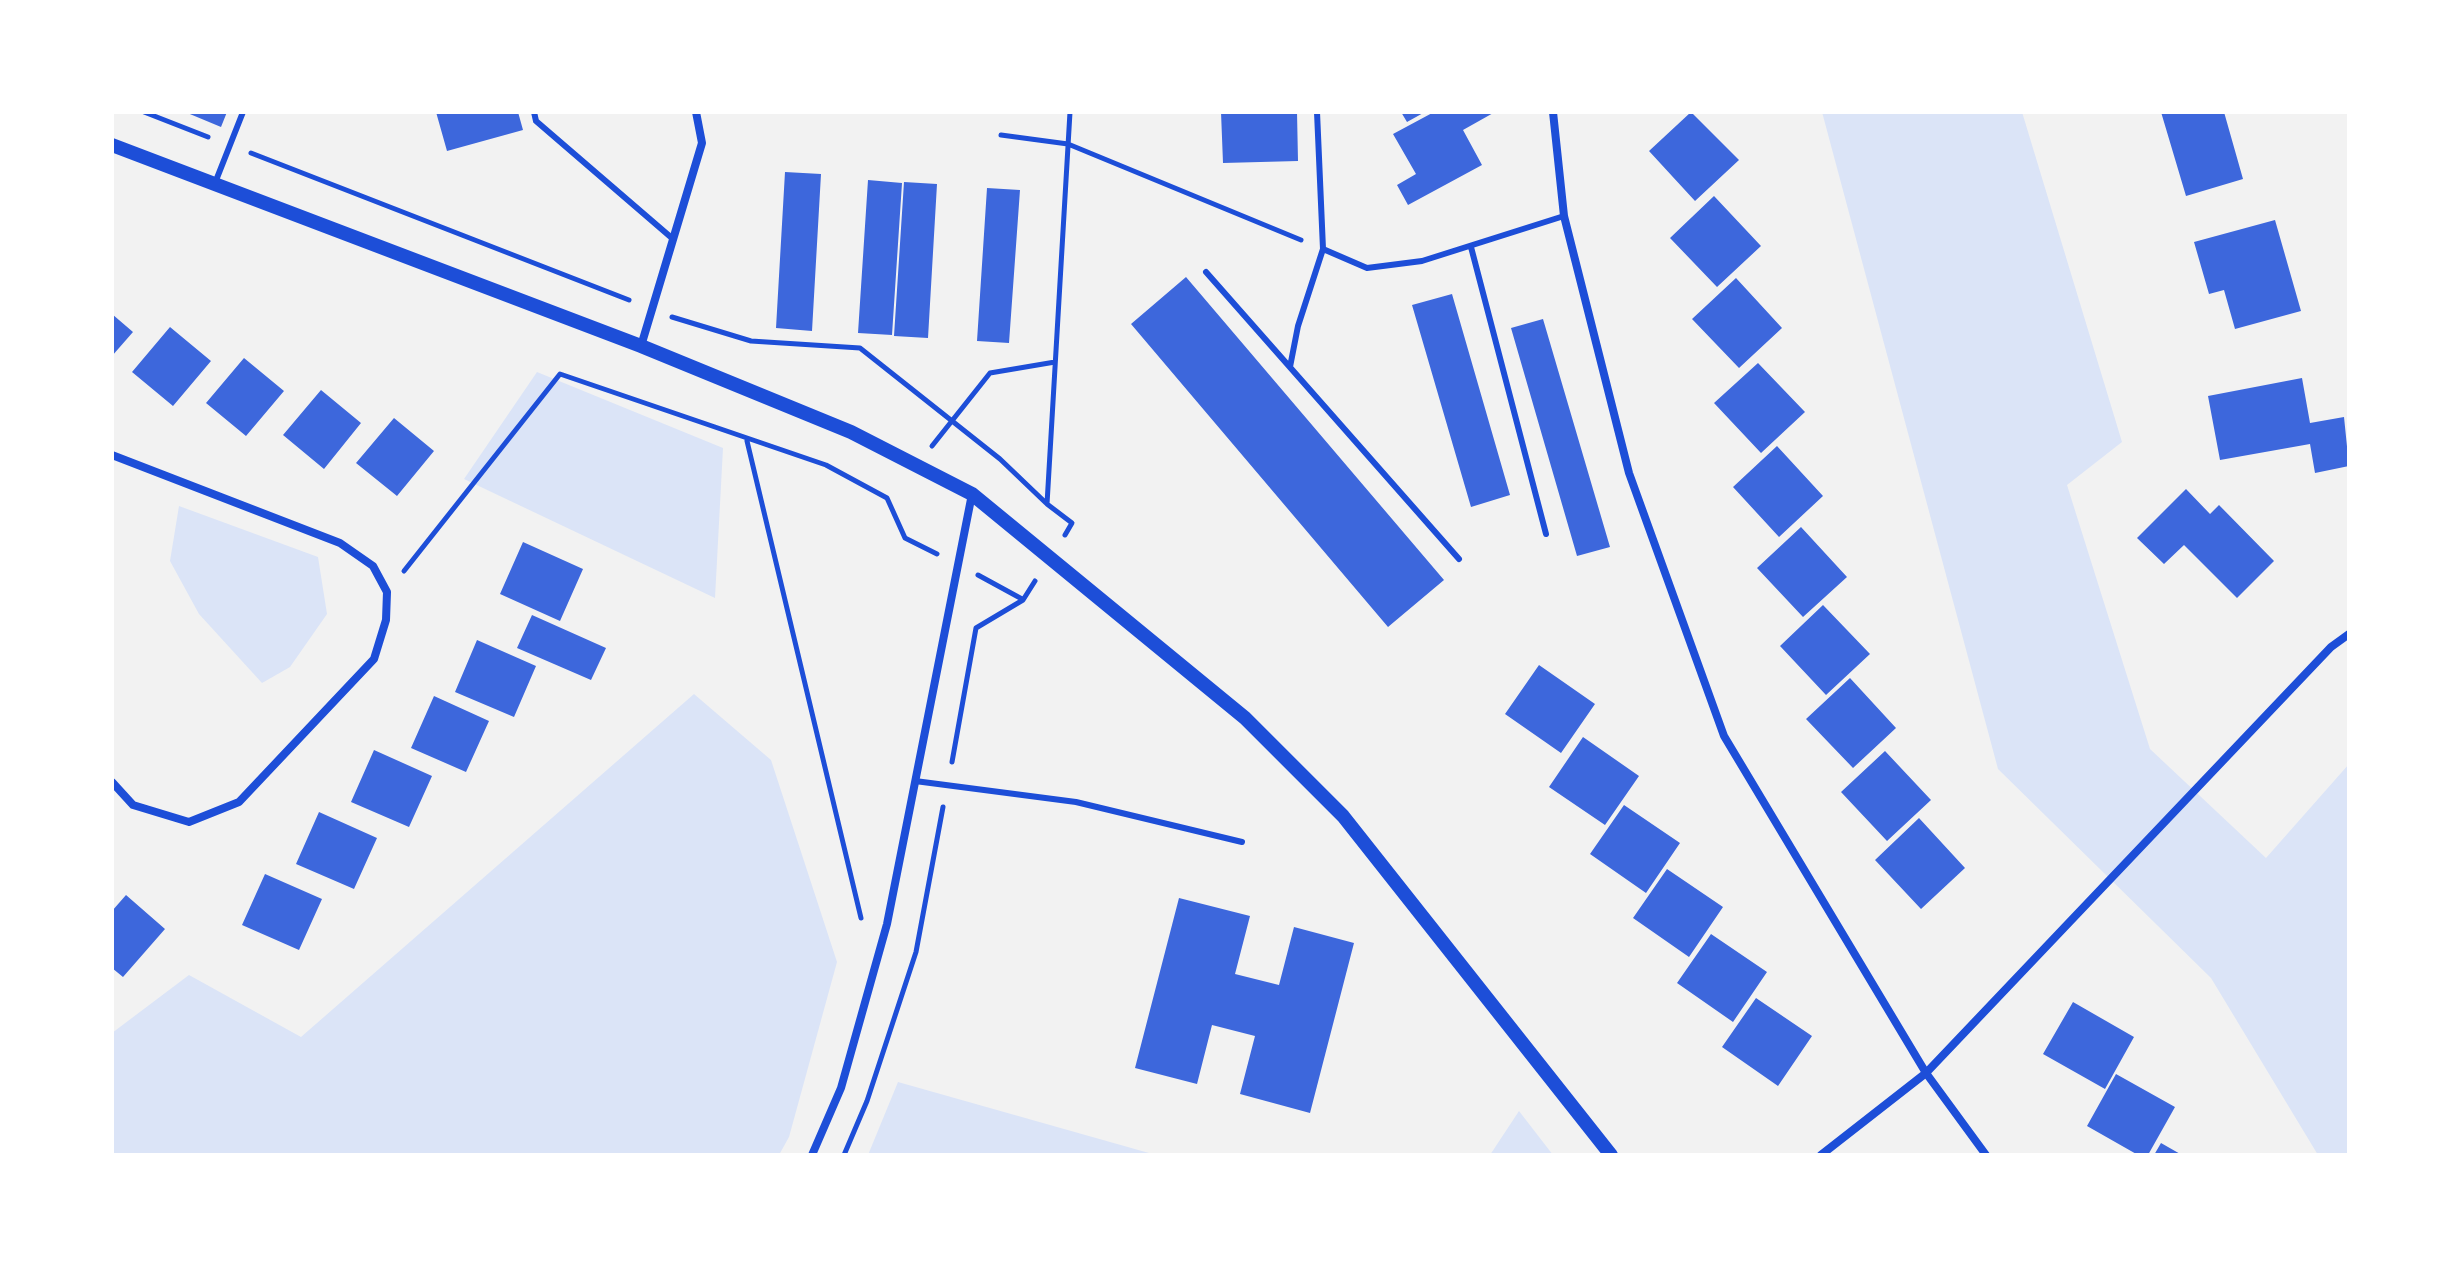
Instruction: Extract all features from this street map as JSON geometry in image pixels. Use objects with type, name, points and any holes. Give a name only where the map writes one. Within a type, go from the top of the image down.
[{"type":"street","points":[[641,346],[702,143],[696,112]]},
{"type":"street","points":[[1553,112],[1564,216],[1629,473],[1724,736],[1926,1073],[1986,1155]]},
{"type":"street","points":[[112,145],[641,346],[851,432],[972,494],[1245,718],[1343,816],[1611,1155]]},
{"type":"street","points":[[112,455],[340,543],[373,566],[387,592],[386,620],[374,659],[239,802],[189,822],[133,805],[112,782]]},
{"type":"street","points":[[812,1155],[841,1088],[887,924],[972,494]]},
{"type":"street","points":[[1821,1155],[1926,1073],[2331,647],[2349,634]]},
{"type":"lane","points":[[214,183],[243,112]]},
{"type":"lane","points":[[534,112],[536,121],[673,239]]},
{"type":"lane","points":[[1290,367],[1298,326],[1323,249],[1317,112]]},
{"type":"lane","points":[[1323,249],[1367,268],[1422,261],[1564,216]]},
{"type":"lane","points":[[1471,247],[1546,534]]},
{"type":"lane","points":[[1206,272],[1459,559]]},
{"type":"lane","points":[[915,781],[1076,802],[1242,842]]},
{"type":"path","points":[[144,112],[652,309],[751,341],[860,348],[1000,459],[1047,504],[1072,523],[1023,600],[976,628],[916,952],[867,1101],[844,1155]]},
{"type":"path","points":[[1047,504],[1070,112]]},
{"type":"path","points":[[1001,135],[1068,144],[1323,249]]},
{"type":"path","points":[[887,498],[990,373],[1055,362]]},
{"type":"path","points":[[387,592],[560,374],[826,465],[887,498],[905,538],[1023,600]]},
{"type":"path","points":[[746,440],[874,971]]},
{"type":"shaded area","points":[[1822,112],[2022,112],[2122,442],[2067,485],[2150,749],[2266,858],[2349,764],[2349,1155],[2318,1155],[2211,978],[1998,769]]},
{"type":"shaded area","points":[[537,372],[723,448],[715,598],[464,479]]},
{"type":"shaded area","points":[[179,506],[318,557],[327,614],[290,667],[262,683],[199,614],[170,561]]},
{"type":"shaded area","points":[[694,694],[771,760],[837,962],[789,1137],[779,1155],[112,1155],[112,1033],[189,975],[301,1037]]},
{"type":"shaded area","points":[[898,1082],[1156,1155],[868,1155]]},
{"type":"shaded area","points":[[1519,1111],[1553,1155],[1490,1155]]},
{"type":"building","points":[[185,112],[227,112],[221,127]]},
{"type":"building","points":[[436,112],[518,112],[523,130],[447,151]]},
{"type":"building","points":[[1221,112],[1297,112],[1298,161],[1223,163]]},
{"type":"building","points":[[1401,112],[1425,112],[1407,122]]},
{"type":"building","points":[[1434,112],[1495,112],[1463,130],[1482,165],[1408,205],[1397,185],[1416,174],[1393,134]]},
{"type":"building","points":[[1691,112],[1739,160],[1695,201],[1649,151]]},
{"type":"building","points":[[2161,112],[2224,112],[2243,179],[2186,196]]},
{"type":"building","points":[[785,172],[821,174],[812,331],[776,328]]},
{"type":"building","points":[[868,180],[902,183],[892,335],[858,333]]},
{"type":"building","points":[[904,182],[937,184],[928,338],[894,336]]},
{"type":"building","points":[[987,188],[1020,190],[1009,343],[977,341]]},
{"type":"building","points":[[1714,196],[1761,246],[1717,287],[1670,238]]},
{"type":"building","points":[[2275,220],[2301,311],[2235,329],[2224,290],[2209,294],[2194,242]]},
{"type":"building","points":[[1186,277],[1444,580],[1388,627],[1131,324]]},
{"type":"building","points":[[1736,278],[1782,328],[1739,368],[1692,319]]},
{"type":"building","points":[[1452,294],[1510,495],[1471,507],[1412,305]]},
{"type":"building","points":[[112,314],[133,332],[112,356]]},
{"type":"building","points":[[1543,319],[1610,547],[1577,556],[1511,328]]},
{"type":"building","points":[[170,327],[211,361],[173,406],[132,372]]},
{"type":"building","points":[[244,358],[284,391],[246,436],[206,403]]},
{"type":"building","points":[[1758,363],[1805,412],[1761,453],[1714,403]]},
{"type":"building","points":[[2302,378],[2310,423],[2344,417],[2349,466],[2315,473],[2310,444],[2220,460],[2208,396]]},
{"type":"building","points":[[321,390],[361,423],[324,469],[283,435]]},
{"type":"building","points":[[394,418],[434,451],[397,496],[356,463]]},
{"type":"building","points":[[1777,446],[1823,496],[1779,537],[1733,487]]},
{"type":"building","points":[[2186,489],[2210,514],[2219,505],[2274,561],[2237,598],[2184,545],[2164,564],[2137,538]]},
{"type":"building","points":[[1801,527],[1847,577],[1803,617],[1757,568]]},
{"type":"building","points":[[523,542],[583,569],[560,621],[500,594]]},
{"type":"building","points":[[1823,605],[1870,654],[1826,695],[1780,646]]},
{"type":"building","points":[[532,615],[606,648],[591,680],[517,648]]},
{"type":"building","points":[[477,640],[536,666],[514,717],[455,692]]},
{"type":"building","points":[[1539,665],[1595,704],[1561,753],[1505,714]]},
{"type":"building","points":[[1850,678],[1896,728],[1853,768],[1806,719]]},
{"type":"building","points":[[434,696],[489,721],[466,772],[411,748]]},
{"type":"building","points":[[1583,737],[1639,776],[1605,825],[1549,787]]},
{"type":"building","points":[[374,750],[432,776],[409,827],[351,802]]},
{"type":"building","points":[[1885,751],[1931,800],[1887,841],[1841,792]]},
{"type":"building","points":[[1624,805],[1680,843],[1646,893],[1590,854]]},
{"type":"building","points":[[319,812],[377,838],[354,889],[296,864]]},
{"type":"building","points":[[1919,818],[1965,868],[1921,909],[1875,860]]},
{"type":"building","points":[[1667,869],[1723,907],[1689,957],[1633,918]]},
{"type":"building","points":[[265,874],[322,899],[299,950],[242,925]]},
{"type":"building","points":[[126,895],[165,929],[123,977],[112,968],[112,911]]},
{"type":"building","points":[[1179,898],[1250,916],[1235,974],[1279,985],[1294,927],[1354,943],[1310,1113],[1240,1094],[1255,1036],[1212,1025],[1197,1084],[1135,1068]]},
{"type":"building","points":[[1711,934],[1767,972],[1733,1022],[1677,983]]},
{"type":"building","points":[[1756,998],[1812,1036],[1778,1086],[1722,1047]]},
{"type":"building","points":[[2073,1002],[2134,1037],[2105,1089],[2043,1054]]},
{"type":"building","points":[[2116,1074],[2175,1107],[2148,1155],[2138,1155],[2087,1126]]},
{"type":"building","points":[[2161,1143],[2182,1155],[2154,1155]]}]
